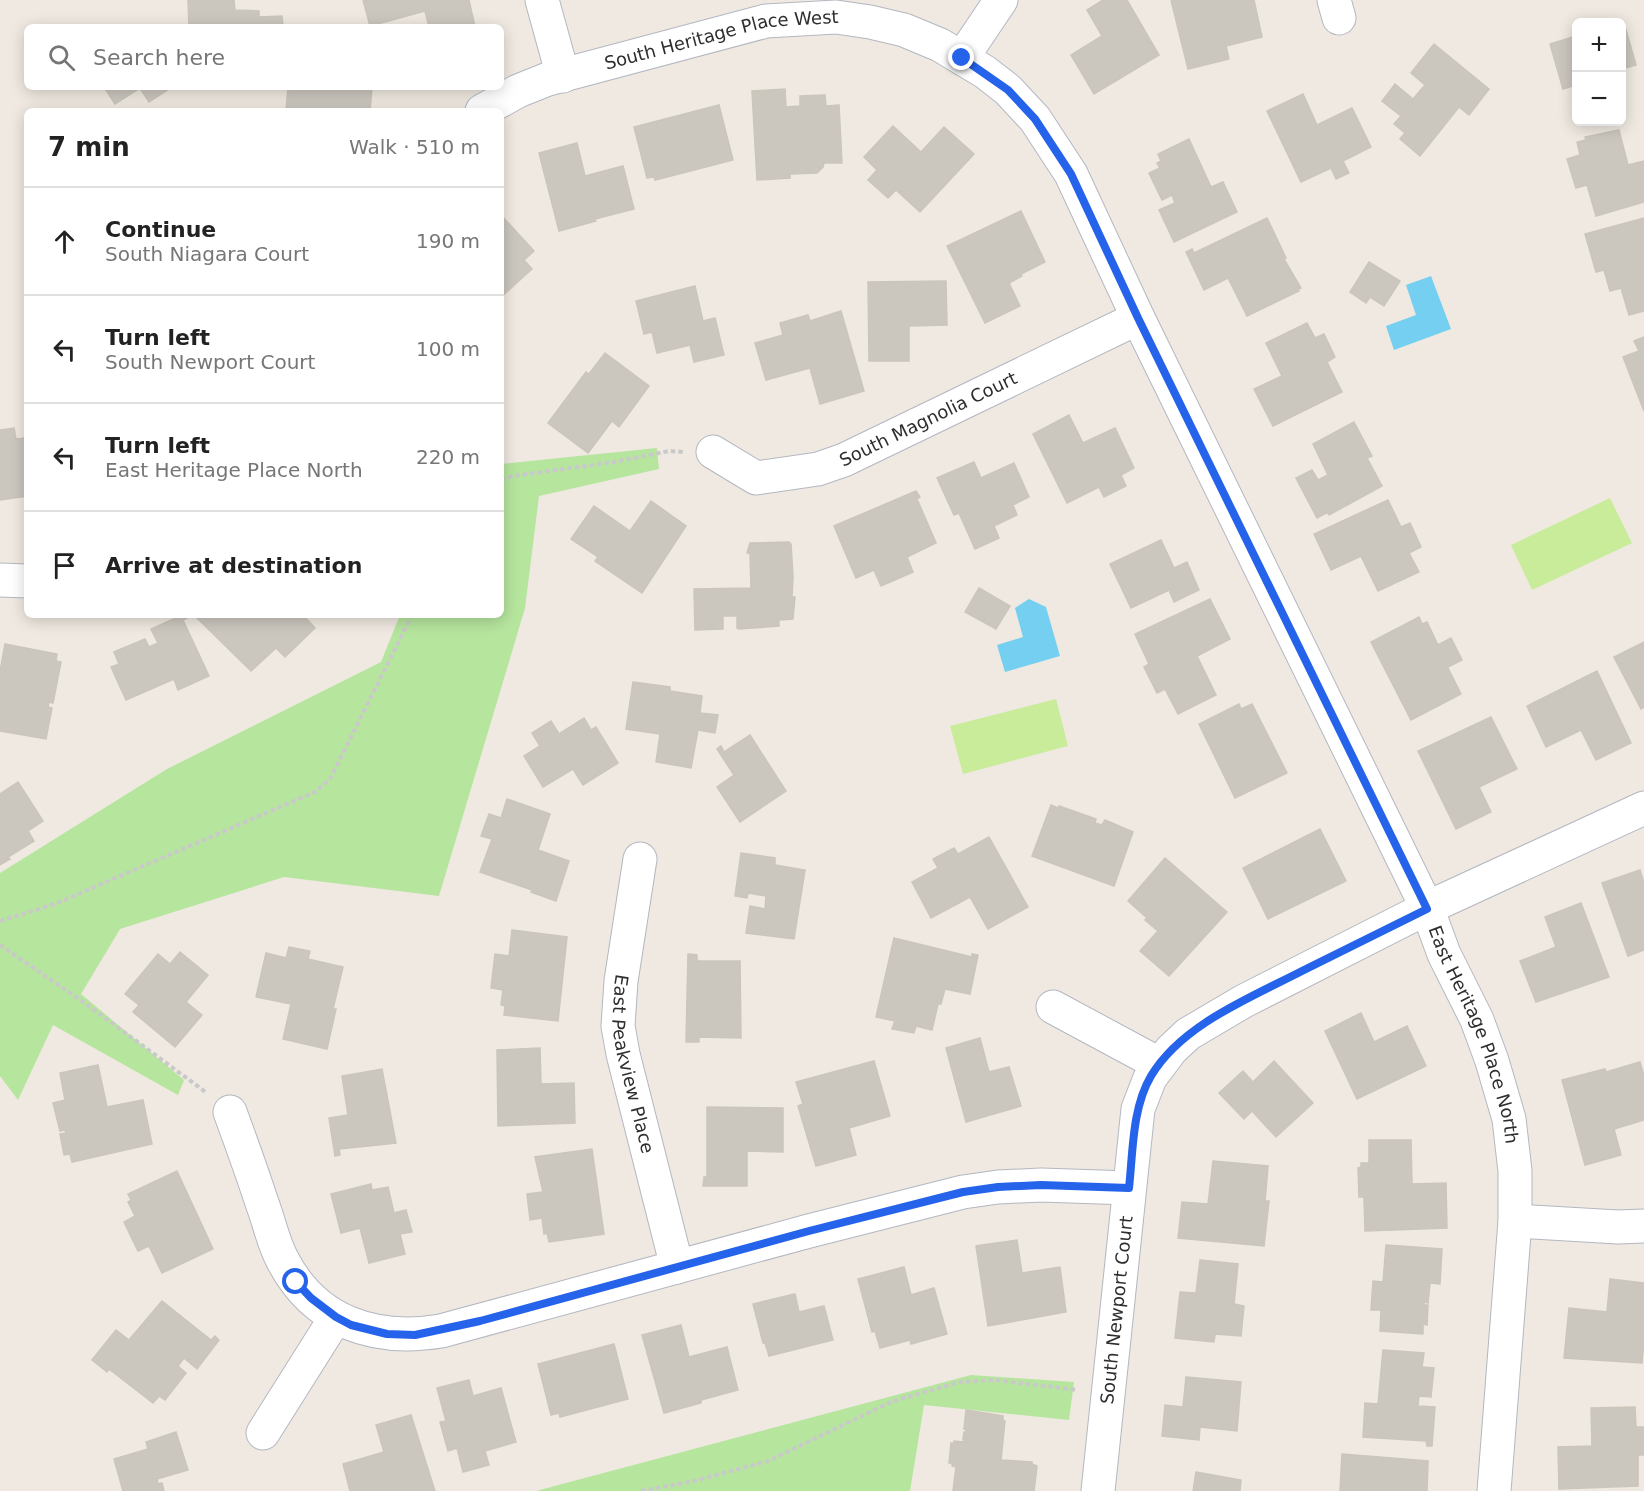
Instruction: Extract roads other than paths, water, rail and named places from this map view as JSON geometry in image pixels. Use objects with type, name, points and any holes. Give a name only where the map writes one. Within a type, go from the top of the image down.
[{"type":"street","points":[[542,0],[563,75]]},
{"type":"street","points":[[962,58],[1001,0]]},
{"type":"street","name":"South Heritage Place West","points":[[487,108],[518,91],[548,79],[766,21],[836,17],[904,30],[940,45],[962,58]]},
{"type":"street","name":"East Heritage Place North","points":[[962,58],[1008,90],[1035,119],[1071,174],[1138,318],[1427,909],[1444,954],[1477,1020],[1509,1119],[1515,1171],[1515,1221],[1494,1491]]},
{"type":"street","name":"South Magnolia Court","points":[[713,452],[756,478],[818,470],[844,460],[1138,318]]},
{"type":"street","points":[[0,580],[24,581]]},
{"type":"street","name":"South Newport Court","points":[[1098,1491],[1138,1110],[1150,1078],[1159,1064],[1188,1034],[1244,1001],[1427,909],[1644,808]]},
{"type":"street","name":"East Peakview Place","points":[[640,859],[621,981],[618,1026],[623,1054],[677,1267]]},
{"type":"street","points":[[1053,1007],[1159,1064]]},
{"type":"street","points":[[230,1112],[281,1258],[296,1282],[311,1298],[336,1317],[371,1331],[415,1335],[480,1321],[963,1192],[998,1187],[1041,1185],[1129,1188]]},
{"type":"street","points":[[1515,1221],[1618,1227],[1644,1226]]},
{"type":"street","points":[[263,1432],[336,1317]]},
{"type":"water","points":[[1431,276],[1451,329],[1394,350],[1386,326],[1416,315],[1406,285]]},
{"type":"water","points":[[1029,599],[1046,607],[1060,656],[1005,672],[997,645],[1023,637],[1015,608]]}]
